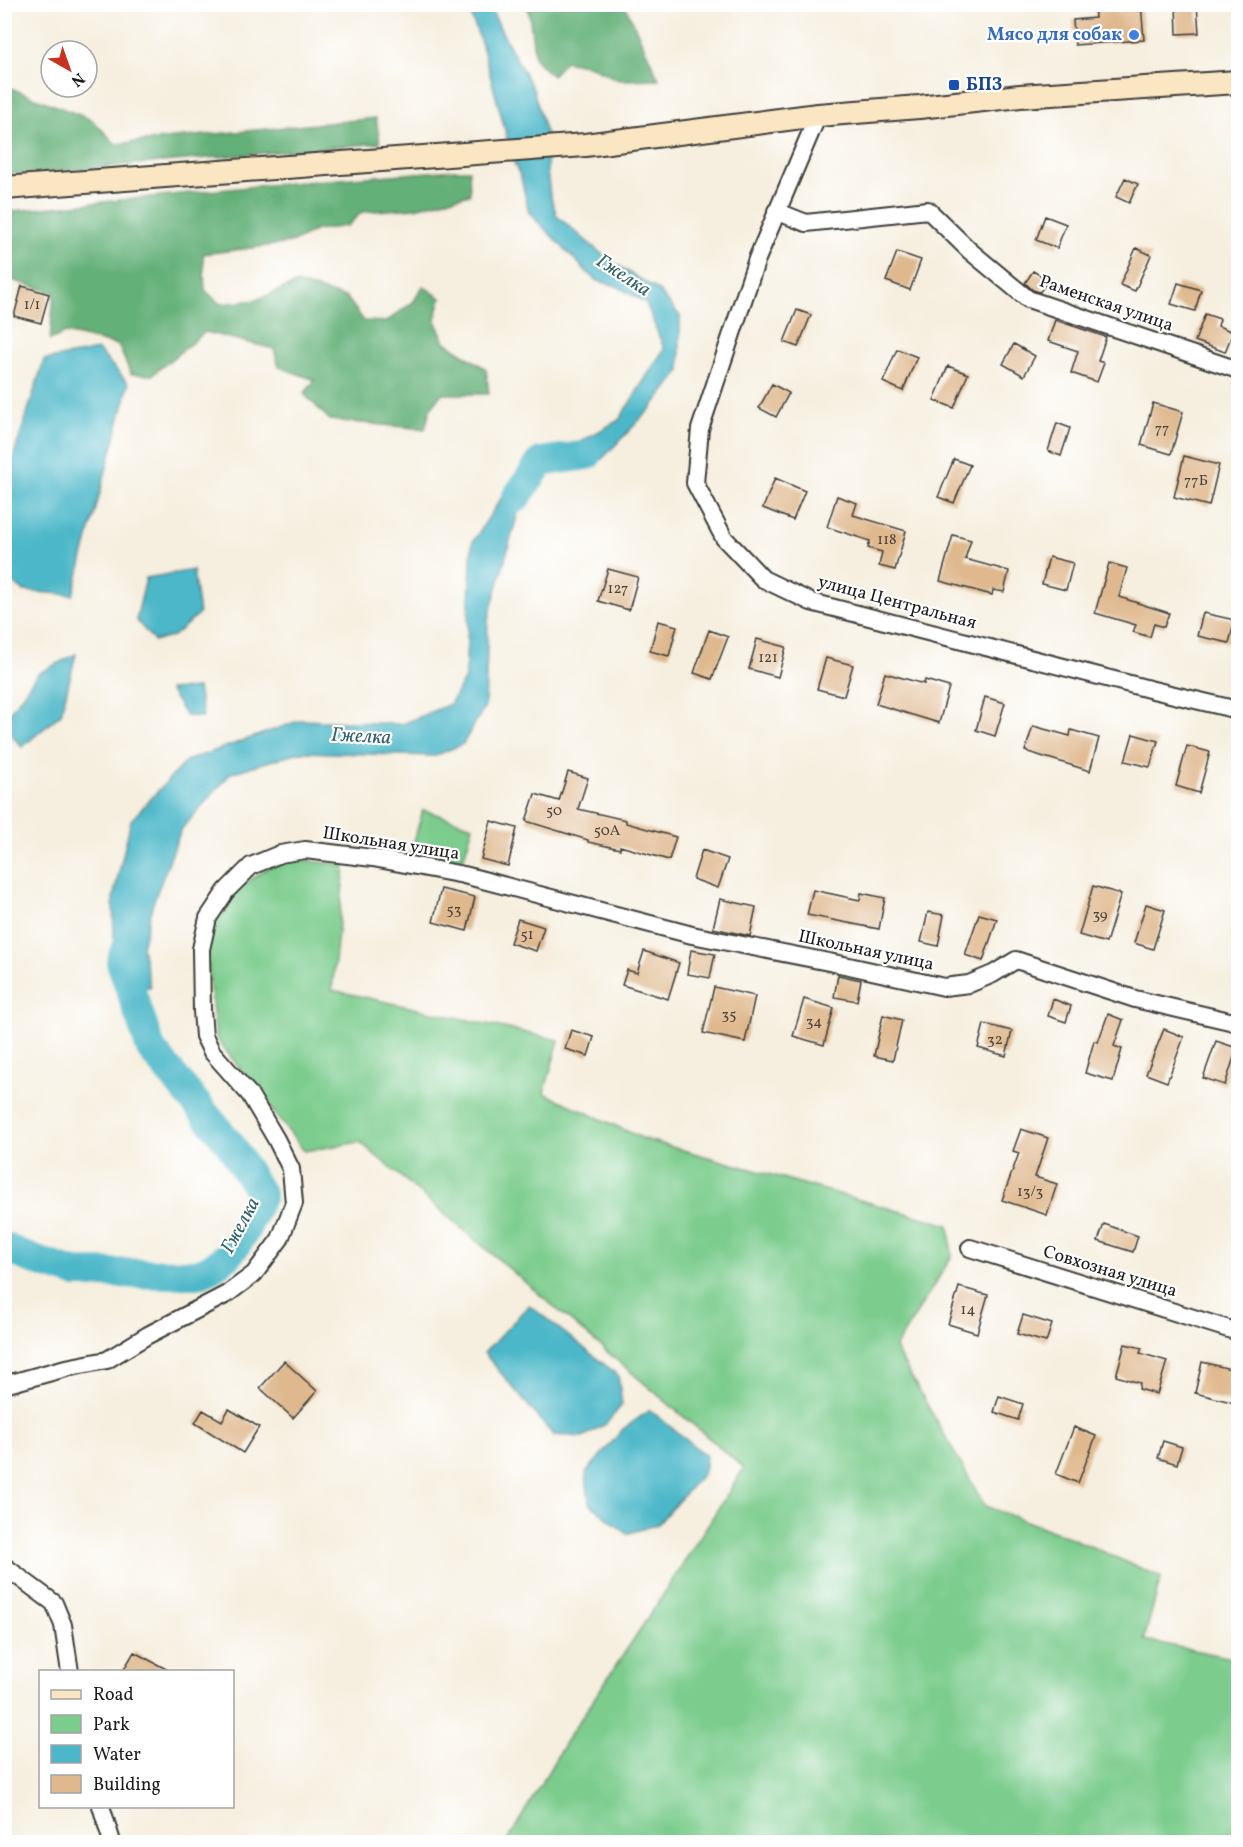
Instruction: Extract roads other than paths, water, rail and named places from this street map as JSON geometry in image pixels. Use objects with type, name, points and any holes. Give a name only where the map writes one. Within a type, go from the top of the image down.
[{"type":"main road","points":[[4,188],[585,145],[818,115],[1020,96],[1239,82]]},
{"type":"street","name":"улица Центральная","points":[[818,115],[757,259],[700,429],[695,483],[724,538],[762,579],[811,602],[1239,710]]},
{"type":"street","name":"Раменская улица","points":[[776,211],[806,223],[928,210],[970,251],[1028,299],[1239,370]]},
{"type":"street","name":"Школьная улица","points":[[4,1386],[66,1368],[106,1360],[148,1335],[227,1294],[254,1274],[280,1239],[294,1203],[291,1169],[250,1095],[212,1052],[204,1036],[201,949],[208,918],[226,891],[251,866],[280,854],[305,850],[373,858],[464,875],[692,935],[944,987],[969,984],[1016,960],[1135,999],[1239,1023]]},
{"type":"street","name":"Совхозная улица","points":[[970,1248],[1239,1332]]},
{"type":"street","points":[[4,1566],[54,1603],[63,1625],[70,1670]]},
{"type":"street","points":[[102,1808],[112,1842]]},
{"type":"water","points":[[467,5],[489,5],[533,89],[548,140],[547,171],[550,195],[557,216],[609,260],[658,290],[680,316],[680,371],[652,407],[600,461],[554,461],[518,513],[488,620],[485,706],[463,744],[435,756],[300,752],[231,773],[181,830],[153,903],[142,947],[150,987],[115,988],[113,898],[131,820],[186,761],[301,720],[402,724],[450,704],[465,678],[472,543],[513,480],[619,420],[664,349],[646,303],[617,286],[595,280],[529,213],[482,45]]},
{"type":"water","points":[[98,350],[129,384],[73,595],[24,591],[5,578],[5,483],[44,360]]},
{"type":"water","points":[[193,570],[199,614],[173,636],[154,641],[136,620],[146,578]]},
{"type":"water","points":[[76,654],[61,714],[22,747],[5,728],[5,719],[37,674]]},
{"type":"water","points":[[198,688],[203,717],[186,716],[169,690]]},
{"type":"water","points":[[529,1305],[618,1375],[622,1405],[606,1424],[583,1437],[553,1435],[484,1353]]},
{"type":"water","points":[[650,1410],[706,1456],[704,1472],[658,1524],[627,1534],[589,1503],[586,1473],[623,1429]]},
{"type":"waterway","name":"Гжелка","points":[[516,498],[541,462],[587,455]]},
{"type":"waterway","name":"Гжелка","points":[[4,1247],[34,1260],[75,1273],[197,1274],[221,1261],[238,1243],[261,1195],[230,1144],[151,1049],[121,962],[125,950]]},
{"type":"place","name":"Мясо для собак","points":[[1134,35]]},
{"type":"place","name":"БПЗ","points":[[954,85]]}]
